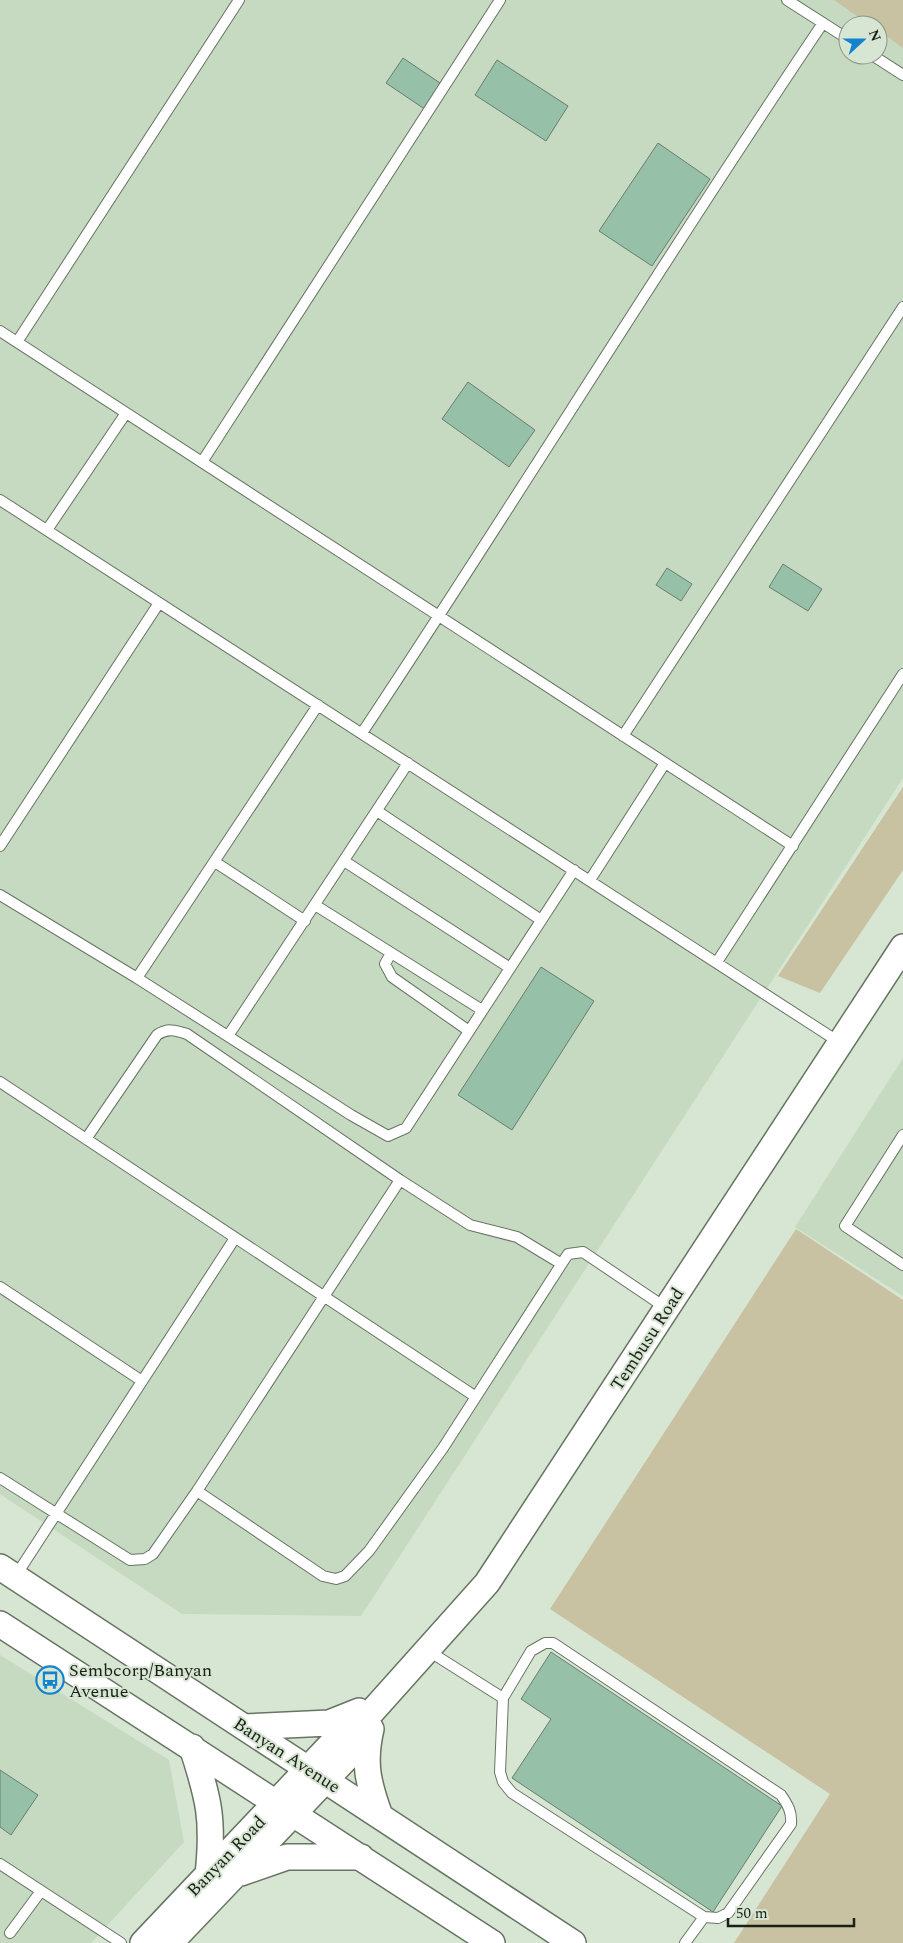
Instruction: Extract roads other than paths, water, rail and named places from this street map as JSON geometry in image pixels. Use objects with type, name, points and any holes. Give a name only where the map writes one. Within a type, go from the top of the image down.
[{"type":"street","name":"Tembusu Road","points":[[317,1774],[354,1750],[373,1710],[487,1583],[903,947]]},
{"type":"street","name":"Banyan Avenue","points":[[7,1572],[572,1943]]},
{"type":"street","points":[[0,1624],[492,1943]]},
{"type":"street","points":[[244,1726],[328,1722],[373,1710],[366,1749],[366,1767],[380,1816]]},
{"type":"street","points":[[192,1748],[208,1795],[212,1842],[208,1875]]},
{"type":"street","name":"Banyan Road","points":[[143,1943],[208,1875],[285,1808],[317,1774]]},
{"type":"street","name":"Banyan Road","points":[[170,1943],[235,1875],[285,1808]]},
{"type":"street","points":[[235,1875],[287,1857],[361,1857]]},
{"type":"lane","points":[[17,342],[239,0]]},
{"type":"lane","points":[[202,462],[500,0]]},
{"type":"lane","points":[[787,0],[838,33]]},
{"type":"lane","points":[[362,733],[439,616],[721,174],[823,23]]},
{"type":"lane","points":[[888,65],[903,75]]},
{"type":"lane","points":[[623,736],[903,307]]},
{"type":"lane","points":[[0,331],[792,846]]},
{"type":"lane","points":[[47,530],[126,413]]},
{"type":"lane","points":[[0,500],[840,1043]]},
{"type":"lane","points":[[0,846],[159,602]]},
{"type":"lane","points":[[717,962],[903,674]]},
{"type":"lane","points":[[137,978],[318,705]]},
{"type":"lane","points":[[228,1036],[408,763]]},
{"type":"lane","points":[[590,880],[665,763]]},
{"type":"lane","points":[[377,811],[541,920]]},
{"type":"lane","points":[[215,862],[305,920]]},
{"type":"lane","points":[[344,862],[510,968]]},
{"type":"lane","points":[[0,895],[137,978],[351,1115],[388,1136],[406,1128],[574,870]]},
{"type":"lane","points":[[315,905],[482,1010]]},
{"type":"lane","points":[[391,953],[385,964],[392,978],[469,1031]]},
{"type":"lane","points":[[86,1139],[157,1035],[164,1030],[174,1030],[187,1034],[400,1180],[470,1225],[517,1237],[560,1263]]},
{"type":"lane","points":[[0,1082],[476,1397]]},
{"type":"lane","points":[[903,1135],[845,1226],[903,1265]]},
{"type":"lane","points":[[0,1478],[130,1560],[138,1561],[153,1554],[198,1491],[400,1180]]},
{"type":"lane","points":[[7,1572],[56,1514],[235,1238]]},
{"type":"lane","points":[[198,1491],[323,1576],[336,1579],[345,1576],[369,1552],[476,1397],[560,1263],[568,1254],[583,1252],[667,1309]]},
{"type":"lane","points":[[0,1287],[142,1381]]},
{"type":"lane","points":[[545,1643],[553,1643],[781,1796],[792,1814],[790,1824],[728,1913],[718,1918],[704,1917],[512,1793],[503,1782],[500,1772],[503,1698],[531,1651],[545,1643]]},
{"type":"lane","points":[[427,1650],[503,1698]]},
{"type":"lane","points":[[0,1864],[121,1943]]},
{"type":"lane","points":[[10,1933],[41,1891]]},
{"type":"lane","points":[[685,1943],[704,1917]]},
{"type":"place","name":"Sembcorp/Banyan Avenue","points":[[50,1680]]}]
